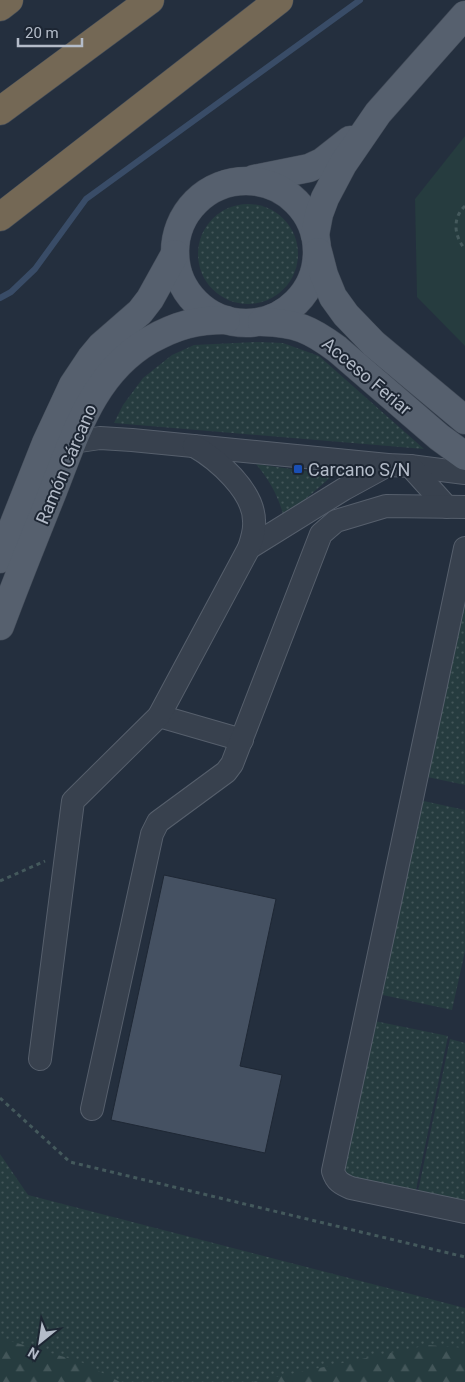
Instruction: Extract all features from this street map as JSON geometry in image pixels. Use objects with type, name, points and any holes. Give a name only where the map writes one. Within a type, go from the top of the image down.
[{"type":"highway","points":[[0,6],[9,0]]},
{"type":"highway","points":[[0,111],[150,0]]},
{"type":"highway","points":[[0,217],[279,0]]},
{"type":"main road","points":[[378,113],[342,164],[332,182],[319,214],[314,274],[311,283],[301,297],[289,309],[274,317],[258,322],[242,323],[226,320],[210,313],[196,302],[185,288],[178,272],[175,254],[180,227],[194,203],[217,187],[231,182],[294,172],[322,162],[335,153],[378,113],[465,15]]},
{"type":"main road","points":[[245,181],[268,185],[289,196],[301,206],[310,220],[316,242]]},
{"type":"main road","name":"Acceso Feriar","points":[[316,242],[324,275],[333,297],[346,314],[374,344],[465,420]]},
{"type":"main road","name":"Ramón Cárcano","points":[[0,559],[46,443],[73,385],[101,346],[128,324],[145,305],[159,286],[175,254]]},
{"type":"main road","name":"Ramón Cárcano","points":[[0,626],[86,410],[107,377],[128,355],[158,335],[187,323],[205,320],[226,320]]},
{"type":"main road","name":"Acceso Feriar","points":[[258,322],[290,324],[306,328],[322,337],[439,437],[465,456]]},
{"type":"street","points":[[73,442],[100,438],[410,466],[465,473]]},
{"type":"street","points":[[40,1059],[73,801],[159,716],[249,548],[253,535],[254,519],[244,493],[219,464],[194,446]]},
{"type":"street","points":[[249,548],[328,498],[388,465]]},
{"type":"street","points":[[410,466],[456,507]]},
{"type":"street","points":[[92,1109],[152,834],[158,822],[226,772],[232,764],[321,534],[336,522],[386,506],[456,507]]},
{"type":"street","points":[[465,548],[333,1171],[340,1184],[351,1188],[465,1212]]},
{"type":"street","points":[[159,716],[242,740]]},
{"type":"path","points":[[465,206],[457,217],[455,228],[458,239],[465,249]]},
{"type":"path","points":[[0,882],[67,850]]},
{"type":"path","points":[[0,1098],[70,1162],[465,1257]]},
{"type":"green space","points":[[465,136],[465,346],[417,297],[415,199]]},
{"type":"green space","points":[[248,204],[267,208],[284,218],[294,235],[298,254],[294,273],[284,290],[267,300],[248,304],[229,300],[212,290],[202,273],[198,254],[202,235],[212,218],[229,208]]},
{"type":"green space","points":[[257,342],[283,343],[319,356],[424,449],[114,423],[123,405],[143,378],[172,355],[194,345]]},
{"type":"green space","points":[[256,464],[333,475],[284,518],[273,490]]},
{"type":"green space","points":[[465,538],[465,785],[418,775]]},
{"type":"green space","points":[[410,798],[465,810],[465,951],[452,1010],[369,992]]},
{"type":"green space","points":[[365,1019],[448,1036],[414,1199],[332,1182]]},
{"type":"green space","points":[[450,1039],[465,1043],[465,1211],[416,1201]]},
{"type":"green space","points":[[0,1154],[28,1195],[465,1308],[465,1382],[0,1382]]},
{"type":"green space","points":[[0,1338],[81,1362],[120,1382],[0,1382]]},
{"type":"green space","points":[[428,1345],[465,1348],[465,1382],[253,1382]]},
{"type":"building","points":[[164,875],[276,899],[240,1066],[282,1075],[265,1153],[111,1120]]},
{"type":"waterway","points":[[0,298],[11,292],[35,269],[86,199],[360,0]]},
{"type":"place","name":"Carcano S/N","points":[[298,469]]}]
